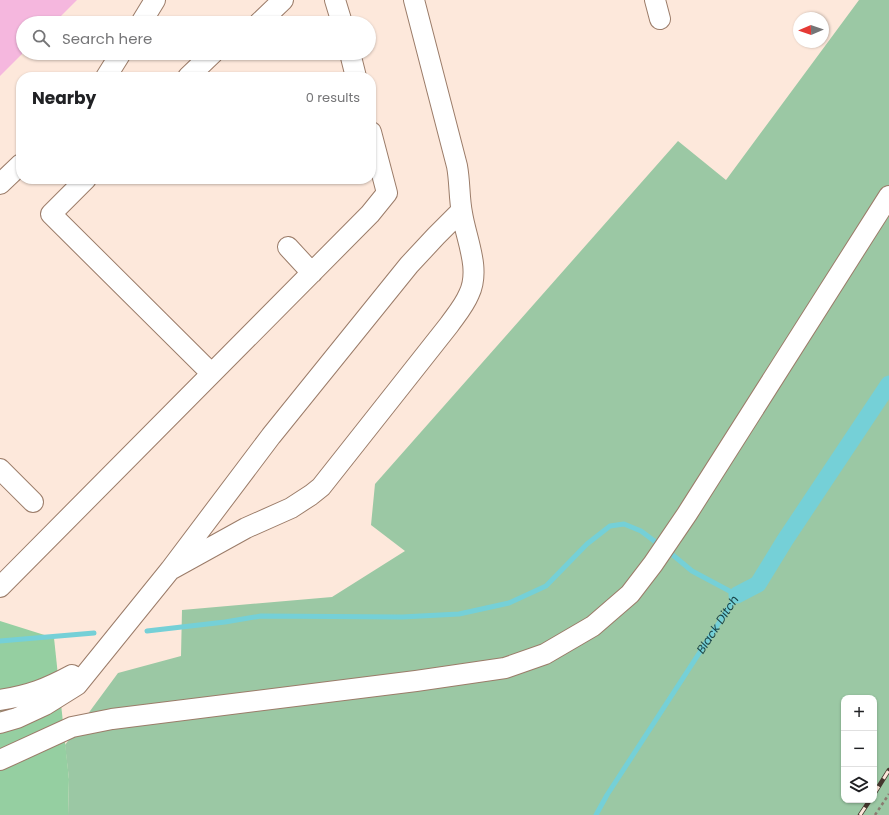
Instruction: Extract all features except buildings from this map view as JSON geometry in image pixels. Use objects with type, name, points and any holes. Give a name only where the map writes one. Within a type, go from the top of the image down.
[{"type":"lane","points":[[146,16],[156,0]]},
{"type":"lane","points":[[266,16],[283,0]]},
{"type":"lane","points":[[336,0],[340,16]]},
{"type":"lane","points":[[170,570],[246,528],[301,502],[311,495],[327,480],[463,307],[470,294],[474,276],[471,253],[461,211],[460,183],[457,166],[414,0]]},
{"type":"lane","points":[[656,0],[660,19]]},
{"type":"lane","points":[[109,72],[117,60]]},
{"type":"lane","points":[[193,72],[205,60]]},
{"type":"lane","points":[[352,60],[355,72]]},
{"type":"lane","points":[[0,587],[370,214],[387,192],[376,151]]},
{"type":"lane","points":[[0,184],[16,169]]},
{"type":"lane","points":[[81,184],[52,214],[211,373]]},
{"type":"lane","points":[[0,760],[72,727],[112,719],[393,684],[506,668],[545,654],[593,626],[630,594],[653,564],[687,514],[889,196]]},
{"type":"lane","points":[[0,723],[39,708],[77,685],[170,570],[271,436],[404,271],[461,211]]},
{"type":"lane","points":[[288,246],[312,273]]},
{"type":"lane","points":[[0,469],[33,502]]},
{"type":"lane","points":[[0,700],[20,697],[40,691],[73,675],[96,660]]},
{"type":"path","points":[[875,815],[889,794]]},
{"type":"green space","points":[[859,0],[889,0],[889,815],[68,815],[69,779],[65,745],[118,673],[181,656],[182,610],[332,597],[405,551],[371,525],[375,484],[678,141],[726,180],[824,48],[829,48],[829,41]]},
{"type":"green space","points":[[0,621],[54,638],[69,779],[68,815],[0,815]]},
{"type":"waterway","name":"Black Ditch","points":[[737,595],[758,584],[785,540],[889,384]]},
{"type":"waterway","points":[[147,631],[225,622],[261,616],[402,617],[459,614],[509,603],[546,586],[587,544],[610,526],[624,524],[641,531],[661,546]]},
{"type":"waterway","name":"Black Ditch","points":[[596,815],[607,795],[737,595],[692,571],[668,551]]},
{"type":"waterway","points":[[0,641],[94,633]]},
{"type":"railway","points":[[877,789],[889,770]]},
{"type":"railway","points":[[860,815],[868,803]]}]
